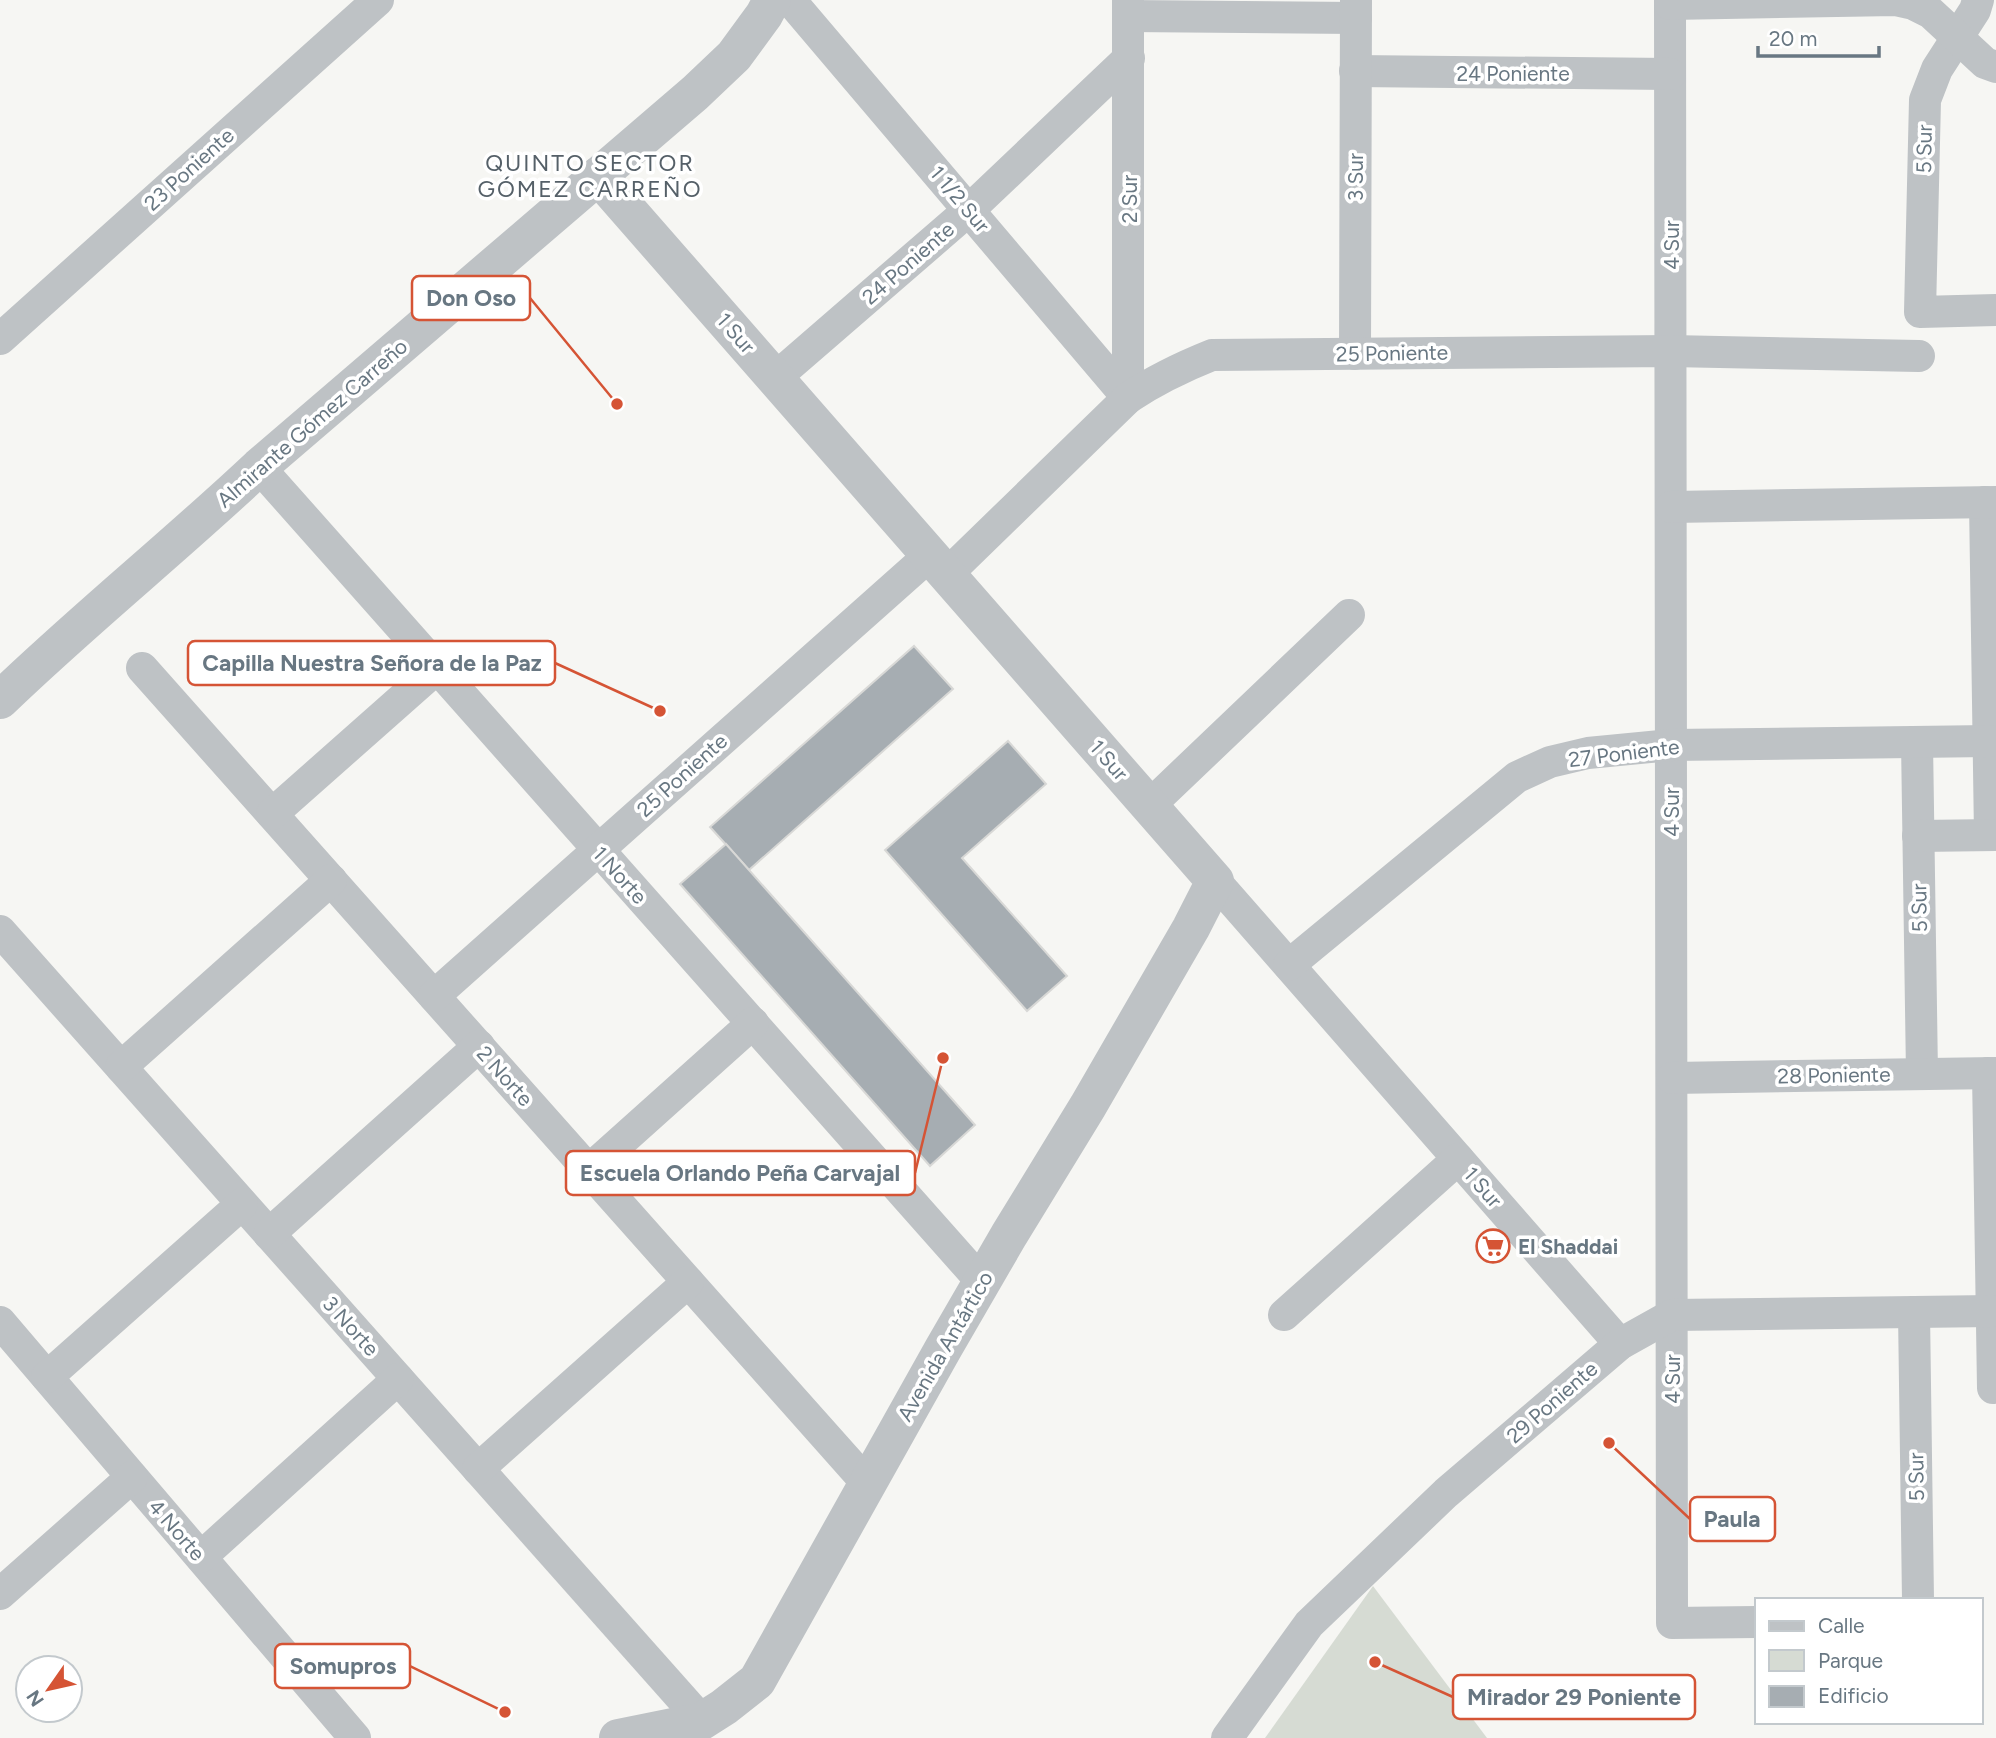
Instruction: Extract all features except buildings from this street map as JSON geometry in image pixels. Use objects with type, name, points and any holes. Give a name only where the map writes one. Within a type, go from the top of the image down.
[{"type":"street","name":"23 Poniente","points":[[0,339],[378,0]]},
{"type":"street","name":"Almirante Gómez Carreño","points":[[0,700],[100,607],[259,467],[695,93],[734,56],[772,0]]},
{"type":"street","name":"1 1/2 Sur","points":[[790,0],[1128,398]]},
{"type":"street","name":"5 Sur","points":[[1978,0],[1975,10],[1937,69],[1925,100],[1920,312],[1996,310]]},
{"type":"street","points":[[1670,2],[1895,1],[1931,13],[1985,63],[1996,67]]},
{"type":"street","name":"4 Sur","points":[[1670,2],[1672,1623],[1755,1622]]},
{"type":"street","points":[[1128,8],[1356,9]]},
{"type":"street","name":"2 Sur","points":[[1128,8],[1128,398]]},
{"type":"street","name":"3 Sur","points":[[1354,354],[1356,9]]},
{"type":"street","name":"24 Poniente","points":[[775,378],[969,210],[1129,58]]},
{"type":"street","name":"24 Poniente","points":[[1355,71],[1670,74]]},
{"type":"street","name":"1 Sur","points":[[598,176],[1620,1344]]},
{"type":"street","name":"25 Poniente","points":[[435,996],[598,850],[938,564],[1128,398],[1154,380],[1182,366],[1212,355],[1671,351],[1919,356]]},
{"type":"street","name":"1 Norte","points":[[259,467],[982,1282]]},
{"type":"street","points":[[1671,507],[1990,502],[1989,741],[1993,835],[1918,836]]},
{"type":"street","points":[[1149,806],[1349,615]]},
{"type":"street","name":"2 Norte","points":[[142,668],[867,1483]]},
{"type":"street","points":[[272,814],[437,668]]},
{"type":"street","name":"27 Poniente","points":[[1289,965],[1517,777],[1550,762],[1588,753],[1671,745],[1989,741]]},
{"type":"street","name":"5 Sur","points":[[1917,742],[1922,1074]]},
{"type":"street","points":[[121,1068],[331,880]]},
{"type":"street","name":"Avenida Antártico","points":[[618,1738],[702,1721],[757,1681],[982,1282],[1088,1106],[1215,881]]},
{"type":"street","name":"3 Norte","points":[[0,932],[702,1721]]},
{"type":"street","points":[[589,1170],[753,1023]]},
{"type":"street","points":[[269,1234],[479,1046]]},
{"type":"street","points":[[1992,1073],[1993,1388]]},
{"type":"street","name":"28 Poniente","points":[[1672,1078],[1992,1073]]},
{"type":"street","points":[[1284,1315],[1458,1159]]},
{"type":"street","points":[[47,1377],[242,1204]]},
{"type":"street","points":[[478,1469],[688,1282]]},
{"type":"street","name":"29 Poniente","points":[[1227,1738],[1308,1624],[1446,1493],[1620,1344],[1672,1315],[1992,1311]]},
{"type":"street","name":"5 Sur","points":[[1914,1312],[1918,1598]]},
{"type":"street","name":"4 Norte","points":[[0,1322],[355,1738]]},
{"type":"street","points":[[201,1557],[398,1379]]},
{"type":"street","points":[[0,1594],[132,1477]]},
{"type":"green space","points":[[1373,1586],[1487,1738],[1265,1738]]},
{"type":"place","name":"Don Oso","points":[[617,404]]},
{"type":"place","name":"Capilla Nuestra Señora de la Paz","points":[[660,711]]},
{"type":"place","name":"Escuela Orlando Peña Carvajal","points":[[943,1058]]},
{"type":"place","name":"El Shaddai","points":[[1493,1246]]},
{"type":"place","name":"Paula","points":[[1609,1443]]},
{"type":"place","name":"Mirador 29 Poniente","points":[[1375,1662]]},
{"type":"place","name":"Somupros","points":[[505,1712]]},
{"type":"district","name":"QUINTO SECTOR GÓMEZ CARREÑO","points":[[590,176]]}]
